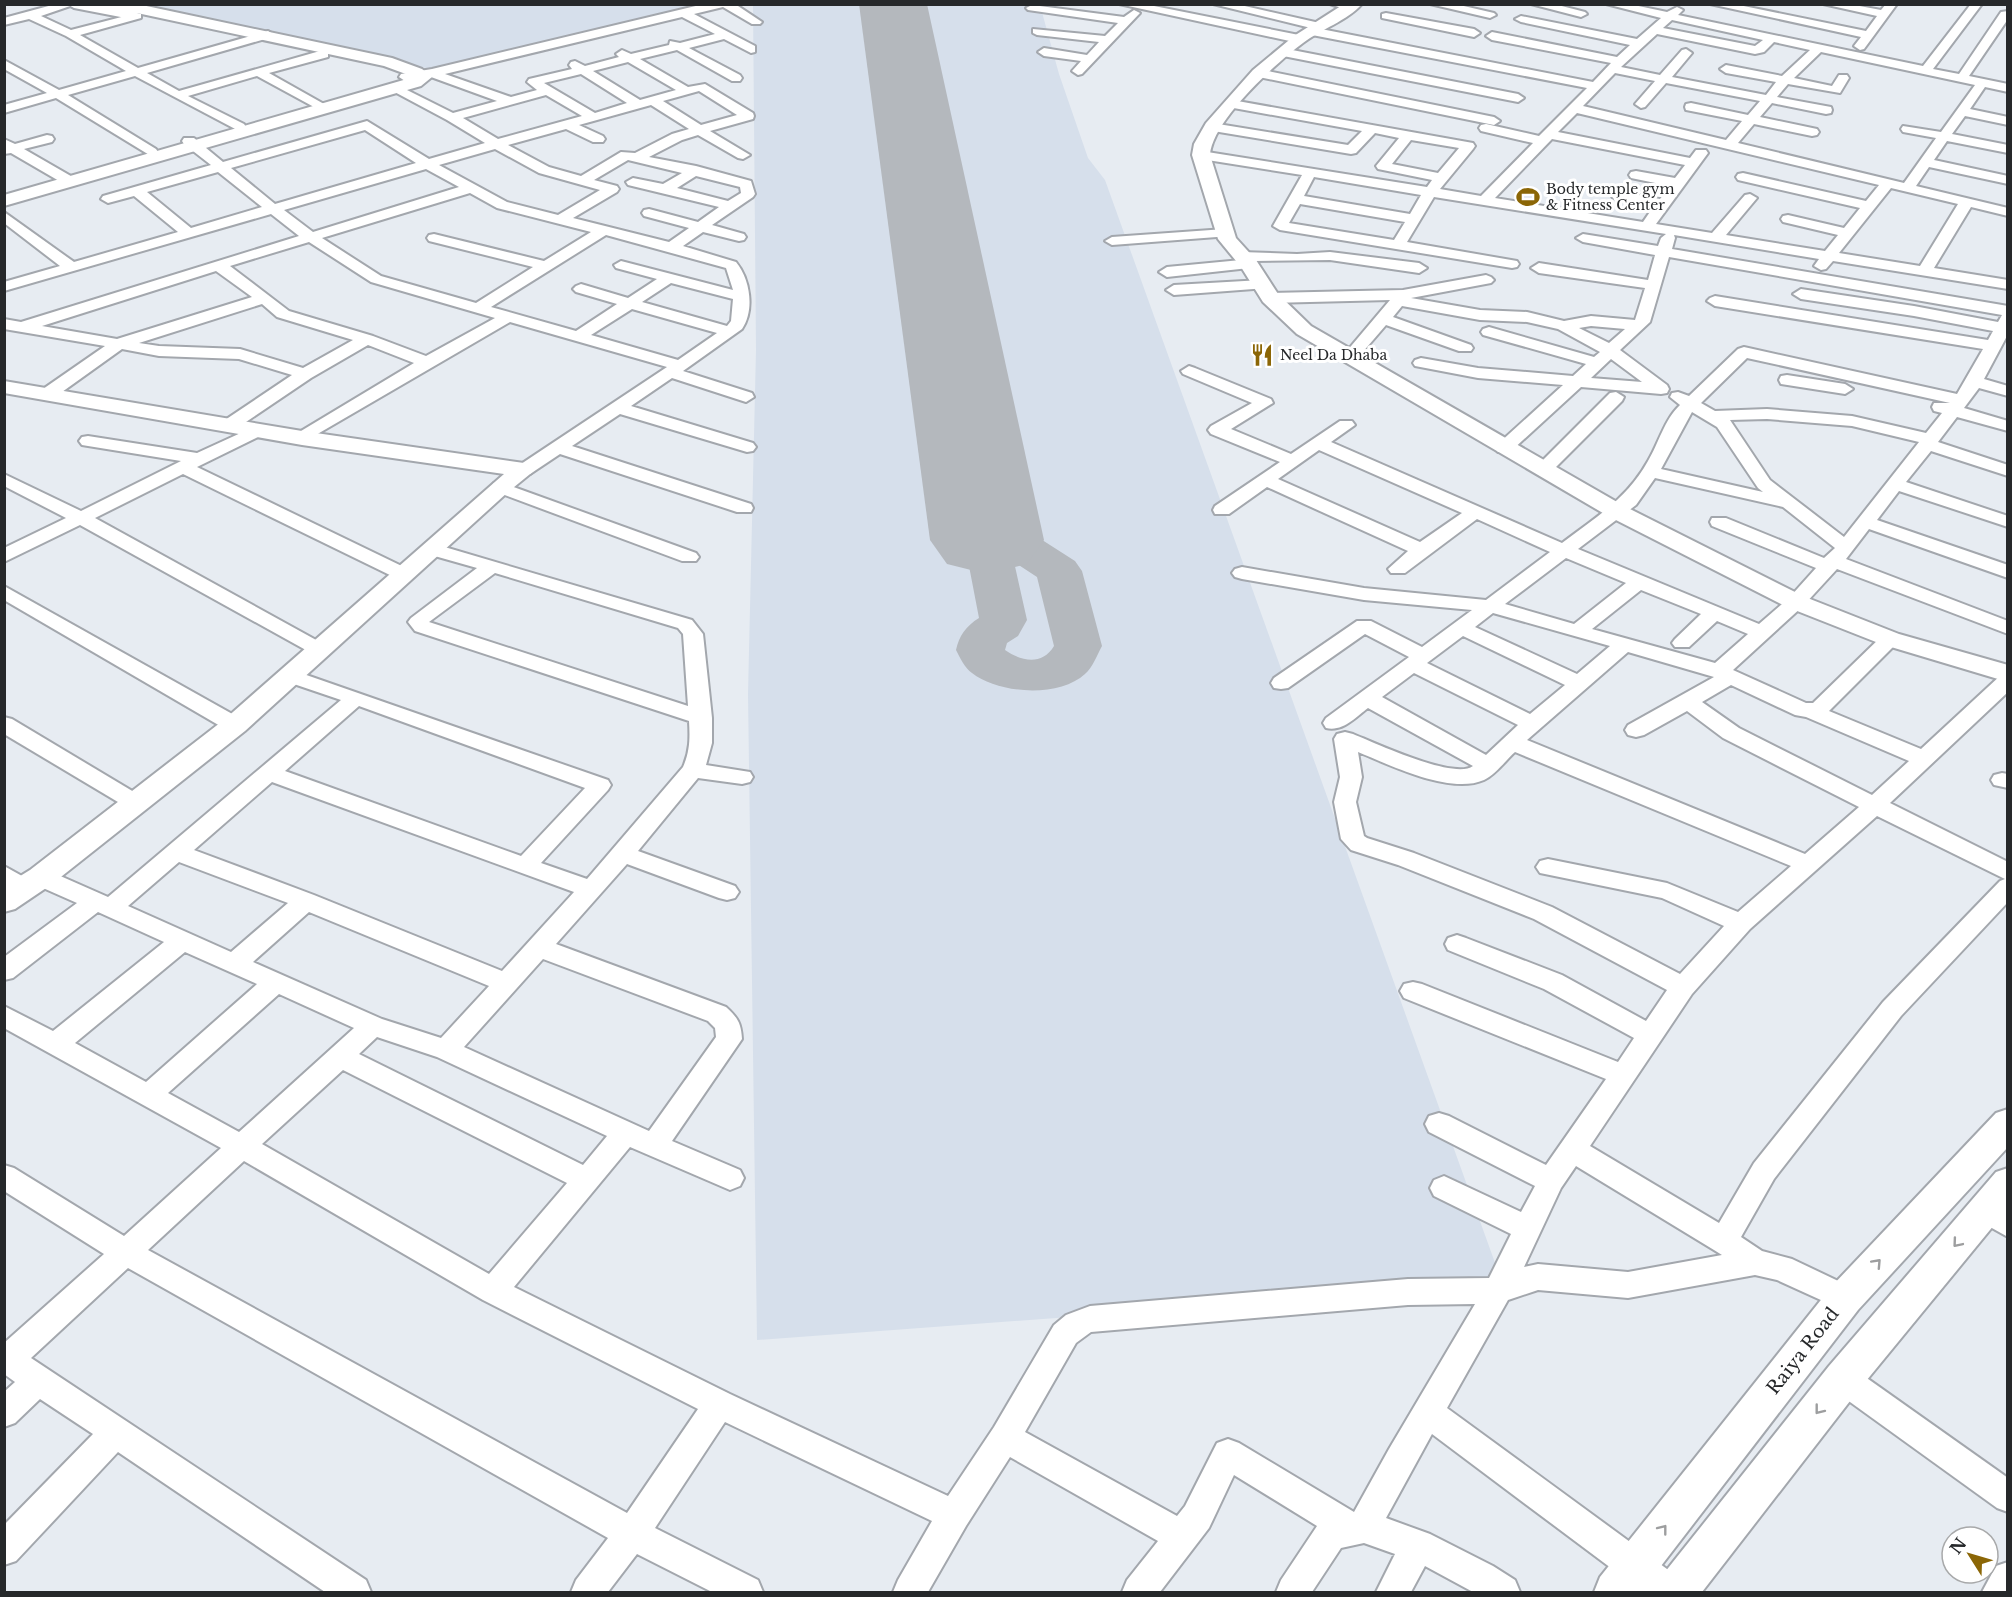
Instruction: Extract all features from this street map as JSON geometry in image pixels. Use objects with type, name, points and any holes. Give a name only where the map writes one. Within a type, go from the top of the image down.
[{"type":"street","points":[[4,22],[72,4],[262,37],[395,71],[400,83]]},
{"type":"street","points":[[112,4],[372,59],[510,101]]},
{"type":"street","points":[[4,193],[67,180],[400,83],[423,79],[427,74],[720,4]]},
{"type":"street","points":[[726,4],[756,22]]},
{"type":"street","points":[[1124,4],[1140,8],[1329,18]]},
{"type":"street","points":[[1218,4],[1329,18]]},
{"type":"street","points":[[1278,4],[1541,75],[1596,86]]},
{"type":"street","points":[[1403,4],[1386,16],[1474,33]]},
{"type":"street","points":[[1435,4],[1490,15]]},
{"type":"street","points":[[1536,4],[1581,14]]},
{"type":"street","points":[[1567,28],[1591,4]]},
{"type":"street","points":[[1484,201],[1616,65],[1684,4]]},
{"type":"street","points":[[1715,4],[1869,34]]},
{"type":"street","points":[[1828,4],[1883,14]]},
{"type":"street","points":[[1726,69],[1836,90],[1838,77],[1892,4]]},
{"type":"street","points":[[1926,70],[1977,4]]},
{"type":"street","points":[[1618,5],[2007,88]]},
{"type":"street","points":[[1032,8],[1127,21]]},
{"type":"street","points":[[1078,71],[1140,8]]},
{"type":"street","points":[[684,13],[751,49]]},
{"type":"street","points":[[1962,78],[2005,14]]},
{"type":"street","points":[[30,15],[70,34],[135,73],[239,127]]},
{"type":"street","points":[[70,34],[137,16]]},
{"type":"street","points":[[1329,18],[1282,52],[1258,73],[1212,127],[1202,144],[1201,155],[1227,239],[1245,260],[1266,292],[1304,330],[1616,511],[1796,603],[1890,639],[2007,674]]},
{"type":"street","points":[[1521,20],[1639,43]]},
{"type":"street","points":[[4,287],[496,144],[738,77],[638,24]]},
{"type":"street","points":[[1654,30],[1755,50],[1760,49],[1771,38]]},
{"type":"street","points":[[1037,31],[1108,40]]},
{"type":"street","points":[[591,35],[686,91]]},
{"type":"street","points":[[593,117],[528,79],[581,70],[726,35]]},
{"type":"street","points":[[1492,36],[1616,65],[1663,79],[1826,110]]},
{"type":"street","points":[[4,109],[262,37]]},
{"type":"street","points":[[547,46],[637,104]]},
{"type":"street","points":[[1728,145],[1767,99],[1818,48]]},
{"type":"street","points":[[1044,52],[1089,59]]},
{"type":"street","points":[[1282,52],[1518,98]]},
{"type":"street","points":[[1641,104],[1686,53]]},
{"type":"street","points":[[177,95],[324,54]]},
{"type":"street","points":[[492,59],[507,66]]},
{"type":"street","points":[[4,64],[151,152]]},
{"type":"street","points":[[258,72],[318,104]]},
{"type":"street","points":[[1258,73],[1546,137],[1694,163]]},
{"type":"street","points":[[1398,245],[1430,192],[1468,146],[1541,75]]},
{"type":"street","points":[[1378,98],[1406,76]]},
{"type":"street","points":[[4,201],[151,152],[193,144],[239,127],[397,81],[496,144],[544,170],[612,189],[561,219]]},
{"type":"street","points":[[1907,188],[1982,83]]},
{"type":"street","points":[[638,157],[672,139],[748,116],[701,87]]},
{"type":"street","points":[[452,117],[548,91]]},
{"type":"street","points":[[652,100],[699,130],[743,154]]},
{"type":"street","points":[[1232,104],[1468,146]]},
{"type":"street","points":[[1691,107],[1812,132]]},
{"type":"street","points":[[1574,108],[2007,212]]},
{"type":"street","points":[[621,109],[638,120]]},
{"type":"street","points":[[1961,111],[2007,121]]},
{"type":"street","points":[[567,124],[598,139]]},
{"type":"street","points":[[19,885],[136,802],[235,725],[500,487],[730,332],[739,319],[740,296],[736,269],[731,265],[671,247],[502,205],[427,164],[367,125],[108,199]]},
{"type":"street","points":[[1212,127],[1351,150],[1372,129]]},
{"type":"street","points":[[1908,129],[2007,149]]},
{"type":"street","points":[[1408,135],[1383,166],[1442,178]]},
{"type":"street","points":[[7,147],[47,139]]},
{"type":"street","points":[[1646,227],[1710,141]]},
{"type":"street","points":[[193,144],[272,209],[376,279],[580,335],[674,368],[746,397]]},
{"type":"street","points":[[7,147],[67,180]]},
{"type":"street","points":[[582,181],[626,154],[746,183],[748,194],[671,247]]},
{"type":"street","points":[[1201,155],[2007,285]]},
{"type":"street","points":[[1925,162],[2007,180]]},
{"type":"street","points":[[665,189],[696,170]]},
{"type":"street","points":[[1310,173],[1280,226],[1512,264]]},
{"type":"street","points":[[1636,175],[1678,183]]},
{"type":"street","points":[[1743,177],[1869,206]]},
{"type":"street","points":[[633,182],[731,206]]},
{"type":"street","points":[[1782,315],[1801,294],[1827,256],[1888,183]]},
{"type":"street","points":[[12,326],[314,238],[471,188]]},
{"type":"street","points":[[136,190],[188,233]]},
{"type":"street","points":[[1618,195],[1663,204]]},
{"type":"street","points":[[1716,238],[1750,198]]},
{"type":"street","points":[[1295,200],[1415,219]]},
{"type":"street","points":[[1924,272],[1967,202]]},
{"type":"street","points":[[649,213],[739,237]]},
{"type":"street","points":[[4,216],[71,267]]},
{"type":"street","points":[[1788,219],[1846,233]]},
{"type":"street","points":[[478,308],[604,230]]},
{"type":"street","points":[[1504,448],[1642,322],[1671,231]]},
{"type":"street","points":[[1112,241],[1226,233]]},
{"type":"street","points":[[434,238],[546,266]]},
{"type":"street","points":[[1583,238],[1812,278],[2003,328]]},
{"type":"street","points":[[1167,272],[1245,260],[1330,256],[1419,268]]},
{"type":"street","points":[[580,335],[708,257]]},
{"type":"street","points":[[218,265],[291,318],[367,339],[427,362]]},
{"type":"street","points":[[621,265],[740,296]]},
{"type":"street","points":[[1539,268],[1653,285]]},
{"type":"street","points":[[1349,358],[1401,298],[1486,280]]},
{"type":"street","points":[[581,289],[730,332]]},
{"type":"street","points":[[1174,290],[1401,298],[1480,315],[1527,317],[1564,326],[1611,351],[1661,389],[1715,416],[1723,423],[1764,484],[1787,503],[1835,558]]},
{"type":"street","points":[[1801,294],[1914,311],[2003,328]]},
{"type":"street","points":[[49,393],[121,343],[264,298]]},
{"type":"street","points":[[1715,301],[1782,315],[2003,328]]},
{"type":"street","points":[[302,438],[427,362],[509,316]]},
{"type":"street","points":[[1384,319],[1465,348]]},
{"type":"street","points":[[1564,326],[1592,321],[1639,325]]},
{"type":"street","points":[[12,326],[159,351],[240,354],[305,374]]},
{"type":"street","points":[[1636,730],[1688,702],[1724,673],[1796,603],[1866,522],[1957,405],[1974,381],[2003,328]]},
{"type":"street","points":[[1489,332],[1599,363]]},
{"type":"street","points":[[228,426],[305,374],[367,339]]},
{"type":"street","points":[[1334,723],[1630,501],[1650,472],[1680,414],[1744,352],[1957,405],[2007,426]]},
{"type":"street","points":[[1421,363],[1478,373],[1661,389]]},
{"type":"street","points":[[1189,371],[1264,403],[1217,430],[1291,460]]},
{"type":"street","points":[[1974,381],[2006,388]]},
{"type":"street","points":[[1876,426],[1843,406],[1783,386],[1957,405]]},
{"type":"street","points":[[4,387],[49,393],[256,431],[524,470]]},
{"type":"street","points":[[1543,470],[1616,397]]},
{"type":"street","points":[[616,407],[747,447]]},
{"type":"street","points":[[1715,416],[1748,412],[1781,414],[1909,432],[1928,442],[2007,471]]},
{"type":"street","points":[[1222,510],[1291,460],[1346,425]]},
{"type":"street","points":[[4,556],[256,431]]},
{"type":"street","points":[[88,441],[191,463],[404,574]]},
{"type":"street","points":[[1318,443],[1565,551],[1763,633]]},
{"type":"street","points":[[558,447],[744,508]]},
{"type":"street","points":[[1650,472],[1787,503]]},
{"type":"street","points":[[4,479],[81,518],[320,650]]},
{"type":"street","points":[[1264,479],[1421,550]]},
{"type":"street","points":[[1895,484],[2007,522]]},
{"type":"street","points":[[500,487],[689,557]]},
{"type":"street","points":[[1398,569],[1476,512]]},
{"type":"street","points":[[1719,522],[1835,558],[2007,628]]},
{"type":"street","points":[[1866,522],[2007,572]]},
{"type":"street","points":[[431,549],[685,624],[690,628],[700,718],[700,749],[693,770],[623,854],[446,1050]]},
{"type":"street","points":[[492,566],[418,622],[422,627],[700,718]]},
{"type":"street","points":[[1242,573],[1364,594],[1490,606],[1724,673],[1803,710],[1811,711],[1818,710],[1890,639]]},
{"type":"street","points":[[1577,631],[1639,582]]},
{"type":"street","points":[[4,592],[235,725]]},
{"type":"street","points":[[1682,643],[1714,613]]},
{"type":"street","points":[[1281,684],[1364,625],[1418,660],[1532,724]]},
{"type":"street","points":[[1462,628],[1581,684]]},
{"type":"street","points":[[1625,644],[1511,742],[1478,774],[1460,777],[1434,771],[1345,739],[1351,777],[1345,802],[1353,839],[1359,844],[1406,859],[1543,913],[1683,987]]},
{"type":"street","points":[[292,676],[600,785],[525,866]]},
{"type":"street","points":[[1293,1593],[1331,1534],[1357,1527],[1428,1412],[1498,1291],[1551,1181],[1683,987],[1741,923],[2003,690]]},
{"type":"street","points":[[4,971],[104,905],[176,852],[356,698]]},
{"type":"street","points":[[1367,698],[1487,765]]},
{"type":"street","points":[[1688,702],[1731,733],[1876,804],[2007,872]]},
{"type":"street","points":[[1811,711],[1924,759]]},
{"type":"street","points":[[4,724],[136,802]]},
{"type":"street","points":[[1511,742],[1808,864]]},
{"type":"street","points":[[693,770],[742,777]]},
{"type":"street","points":[[268,773],[590,889]]},
{"type":"street","points":[[176,852],[306,901],[506,983]]},
{"type":"street","points":[[623,854],[727,892]]},
{"type":"street","points":[[1548,867],[1667,891],[1741,923]]},
{"type":"street","points":[[19,885],[104,905],[373,1026],[446,1050],[730,1178]]},
{"type":"street","points":[[1724,1240],[1764,1172],[1892,1009],[2007,887]]},
{"type":"street","points":[[234,964],[306,901]]},
{"type":"street","points":[[55,1044],[183,940]]},
{"type":"street","points":[[1457,944],[1553,982],[1652,1035]]},
{"type":"street","points":[[537,947],[717,1014],[728,1024],[729,1039],[654,1145]]},
{"type":"street","points":[[149,1095],[276,982]]},
{"type":"street","points":[[1413,991],[1622,1075]]},
{"type":"street","points":[[4,1016],[242,1146],[493,1291],[719,1404],[954,1515]]},
{"type":"street","points":[[354,1593],[6,1359],[373,1026]]},
{"type":"street","points":[[339,1056],[587,1180]]},
{"type":"street","name":"Raiya Road","points":[[1624,1579],[1845,1298],[2007,1123]]},
{"type":"street","points":[[1439,1124],[1551,1181]]},
{"type":"street","points":[[493,1291],[626,1133]]},
{"type":"street","points":[[1573,1150],[1724,1240],[1755,1262]]},
{"type":"street","points":[[4,1176],[125,1252],[632,1534],[746,1593]]},
{"type":"street","points":[[1444,1188],[1528,1228]]},
{"type":"street","points":[[1676,1593],[1843,1378],[2000,1206]]},
{"type":"street","points":[[910,1593],[954,1515],[1005,1437],[1065,1334],[1077,1324],[1090,1319],[1408,1292],[1498,1291],[1523,1280],[1538,1277],[1628,1285],[1755,1262],[1782,1268],[1845,1298]]},
{"type":"street","points":[[1843,1378],[2007,1497]]},
{"type":"street","points":[[4,1413],[38,1380]]},
{"type":"street","points":[[588,1593],[632,1534],[719,1404]]},
{"type":"street","points":[[1428,1412],[1624,1579],[1670,1593]]},
{"type":"street","points":[[4,1550],[116,1432]]},
{"type":"street","points":[[1005,1437],[1183,1537]]},
{"type":"street","points":[[1139,1593],[1197,1517],[1228,1454],[1357,1527],[1418,1545],[1503,1593]]},
{"type":"street","points":[[1393,1593],[1418,1545]]},
{"type":"street","points":[[1999,1593],[2007,1578]]},
{"type":"shaded area","points":[[149,5],[710,5],[430,69]]},
{"type":"shaded area","points":[[753,5],[1040,5],[1059,74],[1088,158],[1105,180],[1503,1285],[757,1340],[748,694],[756,350]]},
{"type":"taxiway","points":[[984,522],[1059,571],[1078,646],[1068,662],[1053,672],[1035,676],[1000,669],[987,661],[980,650],[984,637],[1001,626],[1003,620],[987,540]]},
{"type":"runway","points":[[893,4],[987,540]]},
{"type":"place","name":"Body temple gym & Fitness Center","points":[[1528,197]]},
{"type":"place","name":"Neel Da Dhaba","points":[[1262,355]]}]
